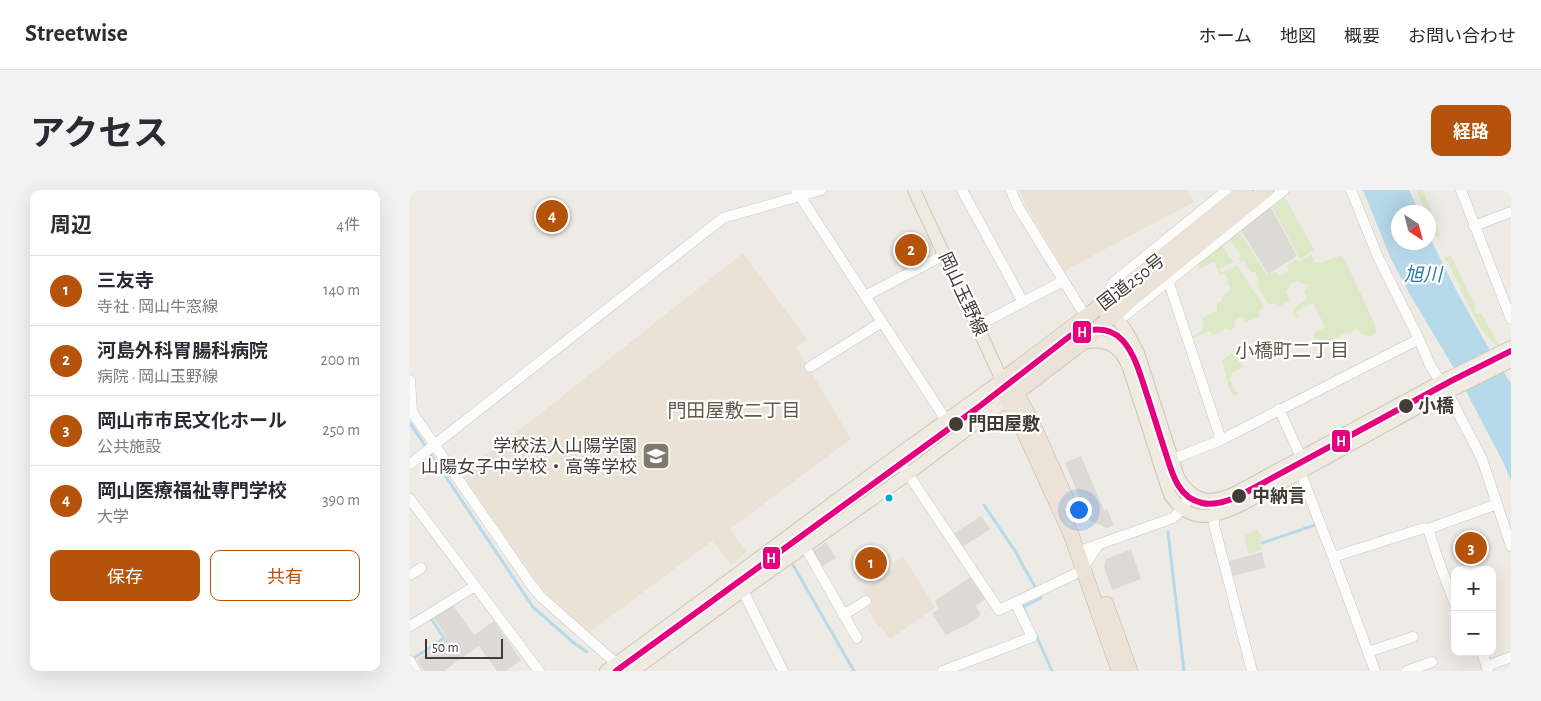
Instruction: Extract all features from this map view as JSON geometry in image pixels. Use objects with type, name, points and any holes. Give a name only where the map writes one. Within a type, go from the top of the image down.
[{"type":"highway","name":"国道250号","points":[[1002,380],[1247,194],[1275,191]]},
{"type":"highway","name":"国道250号","points":[[1012,396],[1082,343],[1098,328],[1117,317],[1247,194]]},
{"type":"highway","points":[[1002,380],[1002,389],[1012,396],[1020,423],[1071,534],[1087,554],[1130,671]]},
{"type":"highway","points":[[1087,554],[1119,671]]},
{"type":"main road","name":"岡山玉野線","points":[[914,190],[1002,380]]},
{"type":"main road","points":[[1086,317],[1103,313],[1117,317],[1138,354],[1178,477],[1191,494],[1203,499],[1216,500],[1227,497],[1299,463],[1448,385],[1510,347]]},
{"type":"main road","points":[[1086,317],[1122,354],[1170,495],[1182,509],[1196,515],[1221,514],[1243,504],[1299,463]]},
{"type":"main road","points":[[1082,343],[1099,341],[1111,344]]},
{"type":"main road","points":[[1448,385],[1511,361]]},
{"type":"main road","points":[[612,667],[896,456],[1002,380]]},
{"type":"main road","points":[[632,671],[908,474],[1012,396]]},
{"type":"street","points":[[410,464],[723,218],[798,193],[822,190]]},
{"type":"street","points":[[962,190],[1023,302]]},
{"type":"street","points":[[1010,190],[1018,207],[1086,317]]},
{"type":"street","points":[[1106,302],[1115,281],[1227,190]]},
{"type":"street","points":[[1352,190],[1378,257],[1430,365],[1448,385],[1454,405],[1482,459],[1511,546]]},
{"type":"street","points":[[1461,190],[1511,319]]},
{"type":"street","points":[[1117,317],[1167,282],[1275,191]]},
{"type":"street","points":[[798,193],[946,420]]},
{"type":"street","points":[[1474,226],[1511,212]]},
{"type":"street","points":[[865,296],[944,255]]},
{"type":"street","points":[[977,326],[1063,281]]},
{"type":"street","points":[[1167,282],[1170,286],[1221,440]]},
{"type":"street","points":[[810,367],[882,322]]},
{"type":"street","points":[[1173,459],[1221,440],[1419,339]]},
{"type":"street","points":[[410,380],[412,412],[431,448],[541,597],[612,667]]},
{"type":"street","points":[[1279,409],[1375,671]]},
{"type":"street","points":[[896,456],[999,610],[1077,573],[1087,554],[1173,518],[1182,509],[1191,494]]},
{"type":"street","points":[[410,499],[539,671]]},
{"type":"street","points":[[1216,500],[1214,525],[1252,671]]},
{"type":"street","points":[[1333,557],[1428,528],[1497,504]]},
{"type":"street","points":[[1428,528],[1451,594]]},
{"type":"street","points":[[794,532],[805,547],[856,638]]},
{"type":"street","points":[[410,575],[421,568]]},
{"type":"street","points":[[732,578],[742,591],[783,671]]},
{"type":"street","points":[[410,626],[475,586]]},
{"type":"street","points":[[843,615],[866,601]]},
{"type":"street","points":[[943,671],[1032,637],[1015,602]]},
{"type":"street","points":[[1368,652],[1413,637]]},
{"type":"street","points":[[1483,656],[1488,669],[1511,658]]},
{"type":"street","points":[[410,661],[416,671]]},
{"type":"street","points":[[1407,671],[1432,662]]},
{"type":"shaded area","points":[[1019,190],[1187,190],[1194,202],[1064,271],[1025,204]]},
{"type":"shaded area","points":[[1270,206],[1297,256],[1268,274],[1241,230]]},
{"type":"shaded area","name":"学校法人山陽学園 山陽女子中学校・高等学校","points":[[743,253],[807,339],[796,347],[851,439],[730,529],[747,552],[731,564],[712,541],[588,633],[542,589],[461,473],[526,425]]},
{"type":"shaded area","points":[[1081,456],[1104,510],[1107,509],[1114,525],[1107,528],[1089,520],[1065,463]]},
{"type":"shaded area","points":[[981,516],[990,529],[962,547],[953,534]]},
{"type":"shaded area","points":[[826,542],[836,558],[820,568],[811,552]]},
{"type":"shaded area","points":[[1131,549],[1141,579],[1112,590],[1104,567],[1106,559]]},
{"type":"shaded area","points":[[1262,552],[1265,568],[1233,576],[1229,561]]},
{"type":"shaded area","points":[[903,556],[935,608],[890,639],[881,626],[879,627],[867,608],[873,604],[863,590],[894,568],[892,564]]},
{"type":"shaded area","points":[[970,577],[986,599],[976,606],[980,613],[979,617],[946,635],[932,613],[939,609],[935,601]]},
{"type":"shaded area","points":[[452,604],[474,635],[494,621],[521,660],[506,671],[497,671],[479,646],[444,671],[424,671],[417,660],[447,638],[433,617]]},
{"type":"green space","points":[[1416,190],[1423,190],[1429,205],[1423,205]]},
{"type":"green space","points":[[1284,195],[1314,250],[1300,259],[1271,205]]},
{"type":"green space","points":[[1436,224],[1440,234],[1439,238],[1436,236]]},
{"type":"green space","points":[[1240,233],[1267,275],[1275,271],[1279,276],[1289,271],[1286,266],[1296,260],[1300,261],[1311,254],[1315,262],[1320,263],[1341,255],[1375,325],[1376,333],[1371,337],[1362,334],[1356,328],[1350,334],[1348,332],[1317,348],[1314,333],[1325,327],[1313,303],[1296,312],[1298,317],[1295,318],[1293,313],[1294,308],[1307,298],[1304,290],[1310,286],[1297,281],[1291,283],[1286,292],[1290,300],[1280,306],[1276,303],[1269,305],[1257,285],[1259,282],[1255,272],[1251,272],[1244,260],[1241,261],[1239,259],[1241,255],[1229,239]]},
{"type":"green space","points":[[1223,245],[1233,262],[1220,269],[1222,273],[1237,265],[1264,307],[1258,312],[1261,316],[1246,322],[1242,316],[1233,322],[1236,327],[1229,331],[1226,328],[1213,336],[1210,331],[1191,339],[1204,329],[1202,318],[1217,311],[1217,303],[1231,290],[1225,274],[1220,275],[1214,262],[1199,269],[1199,263]]},
{"type":"green space","points":[[1451,255],[1470,296],[1476,303],[1474,309],[1477,314],[1481,313],[1499,345],[1496,346],[1487,336],[1474,317],[1445,258]]},
{"type":"green space","points":[[1235,351],[1243,367],[1231,374],[1232,376],[1229,378],[1236,392],[1238,392],[1238,394],[1233,396],[1222,360]]},
{"type":"green space","points":[[1257,529],[1263,539],[1259,542],[1261,550],[1248,554],[1245,536]]},
{"type":"water","name":"旭川","points":[[1363,190],[1409,190],[1416,205],[1391,205],[1391,250],[1436,250],[1484,340],[1511,384],[1511,481],[1455,370],[1391,259]]},
{"type":"waterway","points":[[410,423],[533,607],[587,652]]},
{"type":"waterway","points":[[984,505],[1015,551],[1035,587]]},
{"type":"waterway","points":[[1262,543],[1315,525]]},
{"type":"waterway","points":[[1168,532],[1184,671]]},
{"type":"waterway","points":[[793,565],[854,671]]},
{"type":"waterway","points":[[1028,618],[1023,607],[1040,597]]},
{"type":"waterway","points":[[414,658],[444,638],[432,620]]},
{"type":"waterway","points":[[1036,635],[1052,671]]},
{"type":"transit line","name":"H","points":[[616,671],[976,409],[1070,336],[1088,330],[1102,330],[1113,333],[1123,340],[1136,363],[1177,484],[1187,496],[1207,504],[1221,503],[1239,496],[1451,381],[1511,351]]},
{"type":"place","name":"岡山医療福祉専門学校","points":[[552,216]]},
{"type":"place","name":"河島外科胃腸科病院","points":[[911,250]]},
{"type":"place","name":"小橋","points":[[1406,406]]},
{"type":"place","name":"門田屋敷","points":[[956,424]]},
{"type":"place","name":"学校法人山陽学園 山陽女子中学校・高等学校","points":[[656,456]]},
{"type":"place","name":"中納言","points":[[1239,496]]},
{"type":"place","name":"岡山市市民文化ホール","points":[[1471,548]]},
{"type":"place","name":"三友寺","points":[[871,563]]},
{"type":"district","name":"小橋町二丁目","points":[[1292,350]]},
{"type":"district","name":"門田屋敷二丁目","points":[[734,410]]}]
